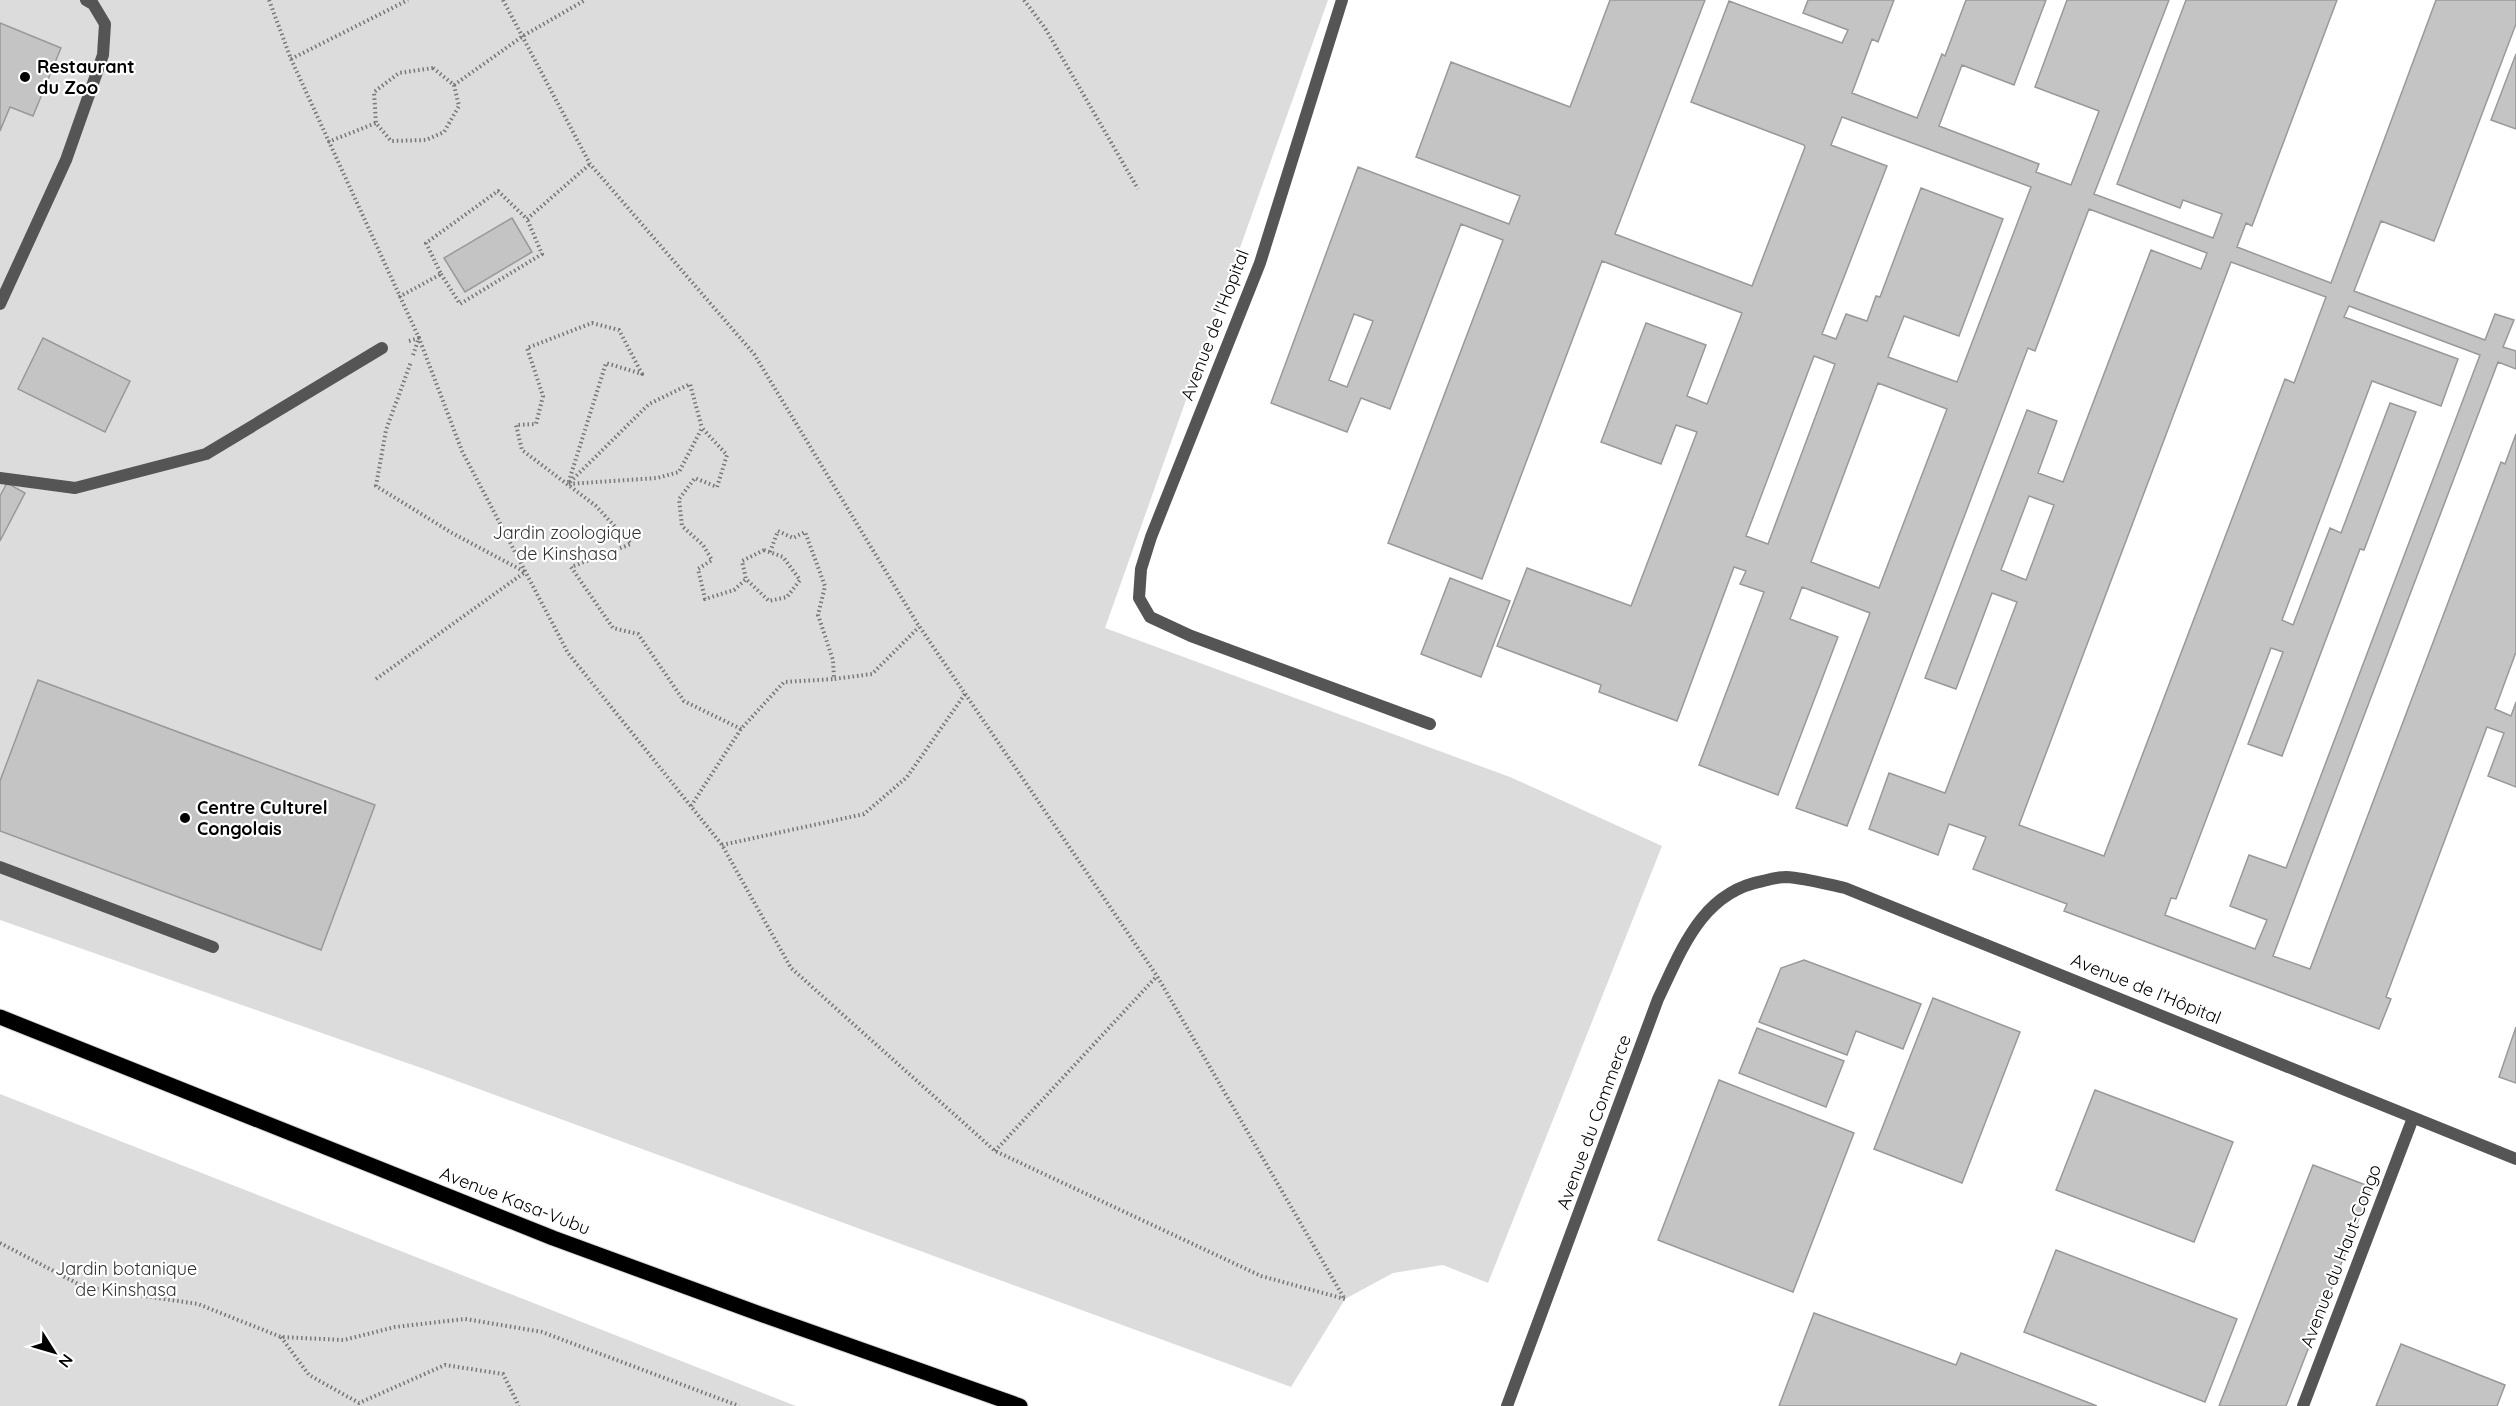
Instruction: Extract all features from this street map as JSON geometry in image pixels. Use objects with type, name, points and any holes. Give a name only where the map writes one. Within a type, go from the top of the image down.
[{"type":"main road","name":"Avenue Kasa-Vubu","points":[[0,1017],[564,1242],[1020,1406]]},
{"type":"street","points":[[0,303],[66,160],[103,55],[105,24],[93,4],[86,0]]},
{"type":"street","name":"Avenue de l'Hopital","points":[[1342,0],[1260,263],[1151,537],[1141,569],[1139,598],[1150,617],[1191,636],[1430,724]]},
{"type":"street","points":[[0,478],[75,488],[206,454],[382,348]]},
{"type":"street","points":[[0,867],[213,947]]},
{"type":"street","name":"Avenue de l’Hôpital","points":[[1756,882],[1785,877],[1845,888],[1925,918],[2516,1159]]},
{"type":"street","name":"Avenue du Commerce","points":[[1507,1406],[1658,999],[1681,951],[1703,915],[1728,892],[1756,882]]},
{"type":"street","name":"Avenue du Haut-Congo","points":[[2303,1406],[2413,1118]]},
{"type":"path","points":[[269,0],[291,59],[419,338],[462,452],[568,653],[722,845],[791,968],[995,1151],[1261,1276],[1345,1299],[1157,976],[920,627],[754,354],[590,164],[503,0]]},
{"type":"path","points":[[291,59],[408,0]]},
{"type":"path","points":[[454,85],[523,36],[585,0]]},
{"type":"path","points":[[1024,0],[1045,28],[1138,189]]},
{"type":"path","points":[[433,68],[454,85],[459,106],[444,132],[426,140],[391,141],[376,123],[374,92],[399,73],[433,68]]},
{"type":"path","points":[[328,142],[376,123]]},
{"type":"path","points":[[526,219],[590,164]]},
{"type":"path","points":[[498,191],[526,219],[542,254],[460,304],[441,274],[426,243],[498,191]]},
{"type":"path","points":[[399,297],[441,274]]},
{"type":"path","points":[[568,484],[606,363],[642,374],[619,330],[592,322],[527,348],[543,396],[536,424],[516,425],[522,450],[596,506],[631,544],[571,567],[612,628],[638,634],[684,701],[741,729]]},
{"type":"path","points":[[382,348],[419,338]]},
{"type":"path","points":[[419,338],[386,430],[376,486],[452,533],[525,572]]},
{"type":"path","points":[[568,484],[649,404],[690,384],[702,428],[727,455],[717,487],[695,478],[679,499],[682,526],[703,544],[712,560],[698,569],[705,599],[734,590],[746,579]]},
{"type":"path","points":[[568,484],[657,478],[680,472],[702,428]]},
{"type":"path","points":[[771,552],[778,531],[793,538],[805,532],[825,586],[818,615],[833,660],[834,679]]},
{"type":"path","points":[[764,550],[783,557],[800,580],[787,597],[769,601],[746,579],[742,561],[764,550]]},
{"type":"path","points":[[376,679],[525,572]]},
{"type":"path","points":[[691,806],[741,729],[784,682],[872,674],[920,627]]},
{"type":"path","points":[[722,845],[864,814],[907,777],[965,694]]},
{"type":"path","points":[[995,1151],[1157,976]]},
{"type":"path","points":[[0,1243],[84,1287],[198,1304],[281,1337],[344,1340],[395,1327],[465,1319],[542,1332],[739,1406]]},
{"type":"path","points":[[281,1337],[309,1375],[359,1403],[445,1365],[503,1374],[519,1406]]},
{"type":"green space","name":"Jardin zoologique de Kinshasa","points":[[0,0],[1328,0],[1105,628],[1510,777],[1662,846],[1488,1283],[1443,1265],[1393,1273],[1345,1299],[1291,1387],[427,1070],[0,920]]},
{"type":"green space","name":"Jardin botanique de Kinshasa","points":[[0,1094],[796,1406],[0,1406]]},
{"type":"building","points":[[1610,0],[1705,0],[1615,234],[1752,286],[1805,147],[1691,102],[1729,1],[1842,43],[1848,30],[1803,13],[1808,0],[1894,0],[1878,42],[1872,39],[1852,93],[1917,118],[1942,54],[1945,56],[1966,0],[2046,0],[2014,85],[1962,65],[1939,126],[2039,164],[2036,172],[2071,185],[2099,111],[2035,87],[2067,0],[2169,0],[2094,194],[2213,238],[2222,214],[2183,200],[2180,208],[2117,184],[2186,0],[2337,0],[2252,226],[2246,223],[2237,247],[2331,283],[2436,0],[2516,0],[2516,24],[2434,241],[2381,221],[2354,291],[2485,340],[2495,314],[2514,320],[2503,347],[2516,351],[2516,369],[2498,362],[2273,956],[2310,969],[2501,462],[2505,464],[2516,434],[2516,652],[2495,709],[2511,716],[2516,702],[2516,787],[2488,776],[2504,733],[2487,727],[2386,997],[2391,999],[2379,1029],[2064,911],[2067,904],[1973,869],[1986,837],[1949,824],[1938,855],[1869,829],[1889,773],[1945,793],[2017,602],[1992,593],[1956,689],[1925,678],[2027,410],[2057,421],[2038,473],[2063,482],[2151,250],[2201,269],[2207,253],[2089,209],[2035,351],[2028,348],[1847,826],[1796,808],[1870,613],[1802,587],[1790,619],[1838,637],[1778,795],[1699,765],[1764,592],[1740,584],[1746,571],[1734,567],[1677,721],[1599,692],[1601,685],[1497,646],[1527,568],[1631,606],[1697,432],[1676,425],[1661,464],[1601,442],[1646,323],[1706,345],[1687,396],[1707,404],[1742,313],[1602,261],[1482,579],[1388,543],[1503,240],[1461,224],[1390,409],[1361,398],[1347,432],[1271,403],[1358,167],[1509,224],[1520,196],[1416,157],[1451,62],[1570,107]],"holes":[[[1842,117],[2031,187],[1957,382],[1888,357],[1904,316],[1959,336],[2003,219],[1921,188],[1880,297],[1876,296],[1867,321],[1846,314],[1836,339],[1822,334],[1887,166],[1831,145]],[[2231,262],[2326,297],[2294,383],[2285,379],[2104,856],[2019,825]],[[2349,306],[2480,355],[2286,868],[2249,855],[2230,906],[2267,920],[2255,949],[2165,915],[2171,898],[2176,899],[2271,648],[2283,652],[2248,744],[2282,756],[2360,549],[2364,550],[2416,412],[2390,403],[2341,533],[2330,528],[2293,625],[2282,620],[2372,381],[2441,406],[2458,359],[2344,317]],[[1354,314],[1373,321],[1347,387],[1329,380]],[[1814,356],[1835,364],[1768,544],[1746,536]],[[1878,383],[1947,409],[1879,588],[1811,562]],[[2029,496],[2054,505],[2026,580],[2001,570]]]},
{"type":"building","name":"Restaurant du Zoo","points":[[0,23],[61,48],[33,116],[10,107],[0,131]]},
{"type":"building","points":[[2516,54],[2516,129],[2491,120]]},
{"type":"building","points":[[512,218],[532,252],[465,292],[444,258]]},
{"type":"building","points":[[43,338],[130,381],[105,432],[18,389]]},
{"type":"building","points":[[7,483],[25,493],[0,541],[0,496]]},
{"type":"building","points":[[1450,578],[1510,601],[1481,677],[1421,654]]},
{"type":"building","name":"Centre Culturel Congolais","points":[[38,680],[375,805],[321,950],[0,831],[0,781]]},
{"type":"building","points":[[1804,960],[1921,1004],[1903,1049],[1856,1031],[1847,1055],[1759,1022],[1781,968]]},
{"type":"building","points":[[1933,998],[2020,1032],[1962,1183],[1874,1149]]},
{"type":"building","points":[[2516,1027],[2516,1083],[2499,1077]]},
{"type":"building","points":[[1757,1028],[1844,1061],[1826,1107],[1739,1073]]},
{"type":"building","points":[[1719,1080],[1854,1133],[1793,1292],[1658,1240]]},
{"type":"building","points":[[2095,1090],[2233,1142],[2194,1242],[2056,1190]]},
{"type":"building","points":[[2313,1165],[2371,1187],[2286,1406],[2219,1406]]},
{"type":"building","points":[[2056,1250],[2237,1319],[2205,1402],[2024,1332]]},
{"type":"building","points":[[1814,1313],[1956,1365],[1961,1353],[2097,1406],[1779,1406]]},
{"type":"building","points":[[2401,1344],[2505,1385],[2497,1406],[2376,1406]]},
{"type":"place","name":"Restaurant du Zoo","points":[[25,77]]},
{"type":"place","name":"Centre Culturel Congolais","points":[[185,818]]}]
